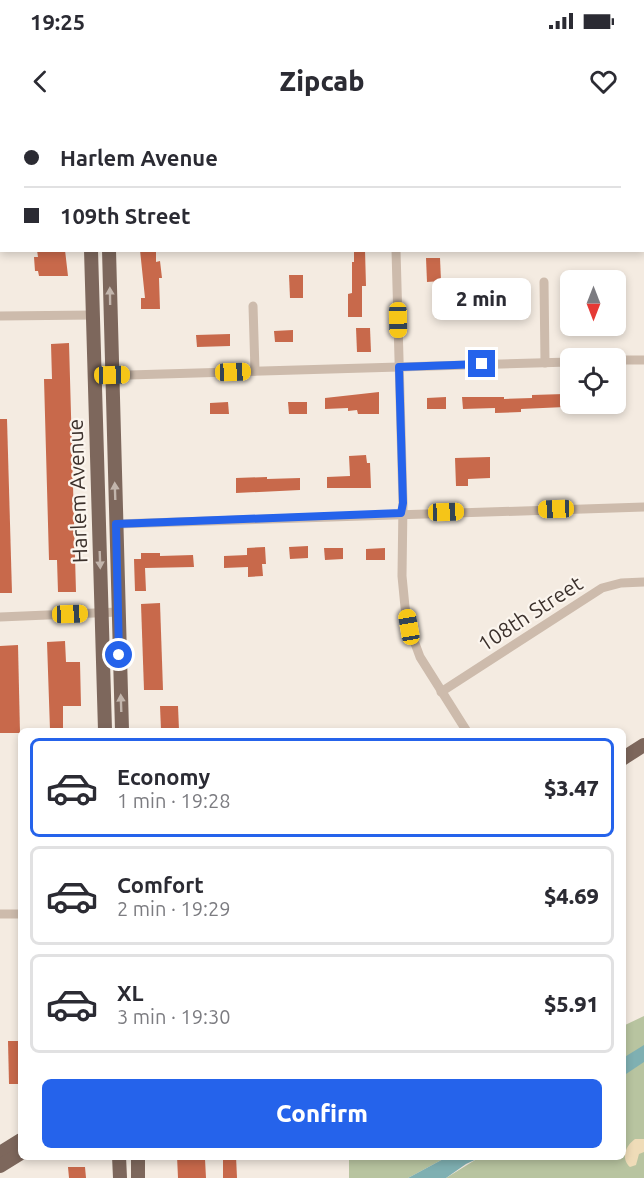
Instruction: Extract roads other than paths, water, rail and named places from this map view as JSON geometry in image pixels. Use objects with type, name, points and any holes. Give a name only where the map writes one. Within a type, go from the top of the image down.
[{"type":"main road","name":"Harlem Avenue","points":[[92,252],[105,728]]},
{"type":"main road","name":"Harlem Avenue","points":[[109,252],[122,728]]},
{"type":"main road","points":[[626,756],[644,745]]},
{"type":"main road","points":[[0,1153],[18,1142]]},
{"type":"main road","points":[[0,1166],[18,1155]]},
{"type":"main road","points":[[119,1160],[120,1178]]},
{"type":"main road","points":[[138,1160],[138,1178]]},
{"type":"street","points":[[396,252],[403,503],[401,513],[402,576],[409,627],[420,657],[465,728]]},
{"type":"street","points":[[544,282],[545,363]]},
{"type":"street","points":[[253,306],[255,371]]},
{"type":"street","points":[[0,316],[94,315]]},
{"type":"street","points":[[626,360],[644,360]]},
{"type":"street","points":[[95,376],[560,362]]},
{"type":"street","points":[[116,524],[401,513],[644,507]]},
{"type":"street","name":"108th Street","points":[[441,692],[602,588],[621,583],[644,582]]},
{"type":"street","points":[[0,616],[118,612]]},
{"type":"street","points":[[0,914],[18,914]]},
{"type":"water","points":[[644,1045],[644,1062],[626,1074],[626,1056]]},
{"type":"water","points":[[441,1160],[475,1160],[446,1178],[408,1178]]}]
